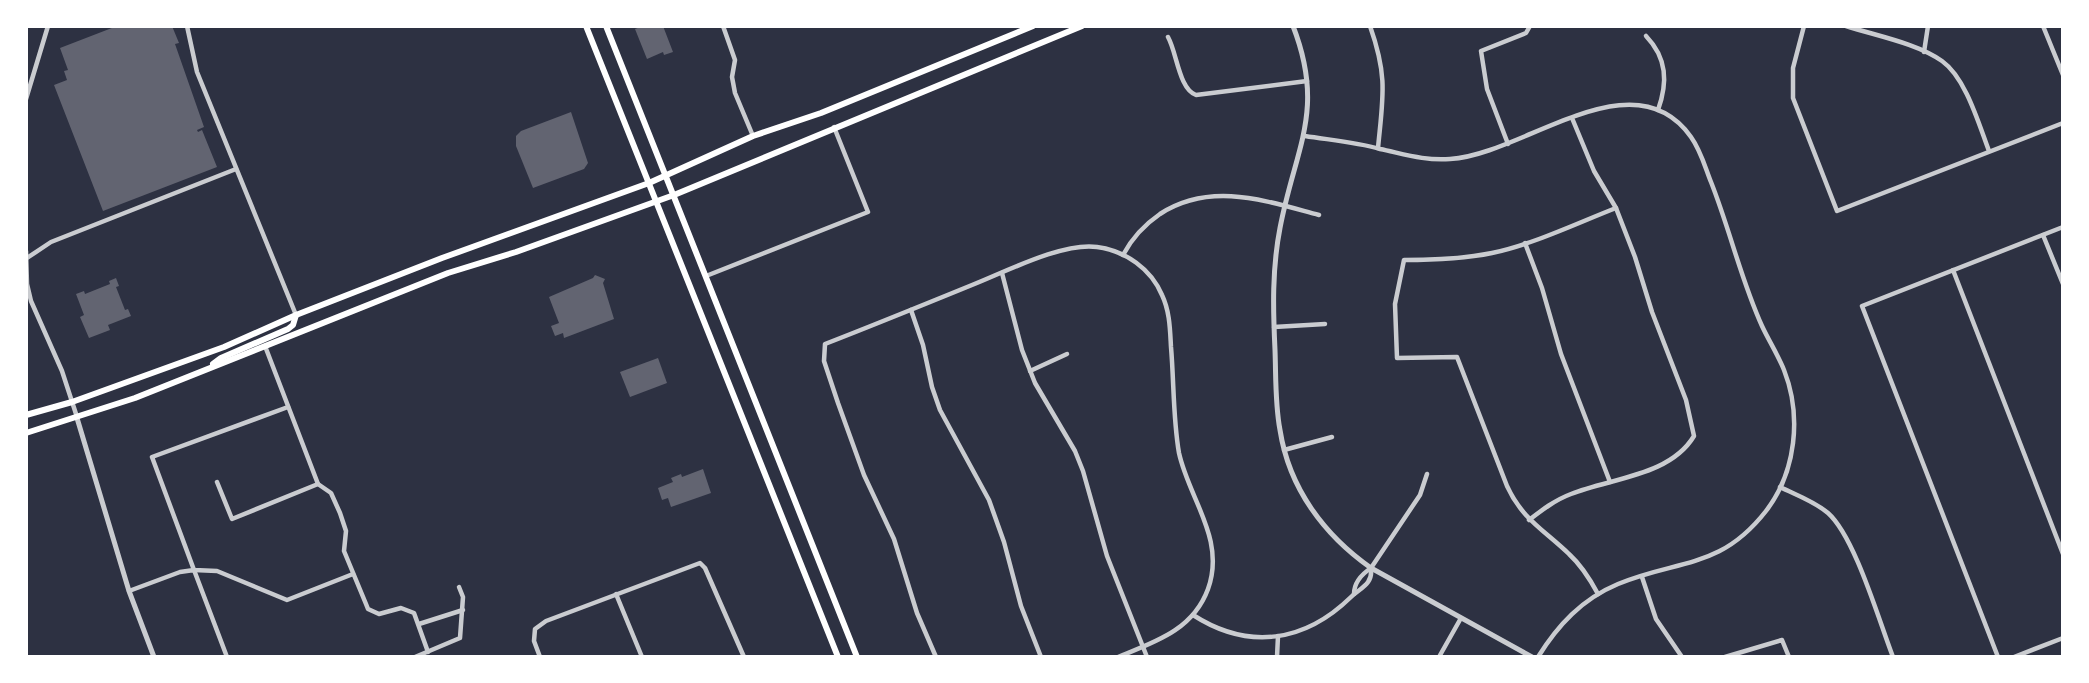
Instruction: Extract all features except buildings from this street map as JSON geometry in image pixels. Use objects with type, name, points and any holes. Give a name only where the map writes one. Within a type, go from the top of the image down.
[{"type":"main road","points":[[586,26],[838,657]]},
{"type":"main road","points":[[606,26],[857,657]]},
{"type":"main road","points":[[26,415],[72,402],[224,347],[460,251],[649,183],[753,136],[821,113],[1033,26]]},
{"type":"main road","points":[[26,433],[135,398],[449,273],[516,252],[674,195],[1082,26]]},
{"type":"main road","points":[[206,370],[220,358],[288,329],[296,316]]},
{"type":"street","points":[[26,99],[48,26]]},
{"type":"street","points":[[187,26],[197,72],[296,316]]},
{"type":"street","points":[[723,26],[735,60],[732,77],[735,93],[753,136]]},
{"type":"street","points":[[1293,26],[1308,80],[1308,120],[1285,206],[1273,278],[1277,410],[1284,450],[1301,493],[1312,512],[1338,543],[1371,568],[1532,657]]},
{"type":"street","points":[[1370,26],[1381,56],[1384,77],[1378,148]]},
{"type":"street","points":[[1508,144],[1488,89],[1481,51],[1526,33],[1530,26]]},
{"type":"street","points":[[1804,26],[1793,68],[1793,98],[1837,211],[2063,122]]},
{"type":"street","points":[[1846,26],[1924,52],[1942,61],[1956,76],[1966,93],[1989,151]]},
{"type":"street","points":[[1924,52],[1928,26]]},
{"type":"street","points":[[2043,26],[2063,75]]},
{"type":"street","points":[[1646,36],[1656,46],[1663,63],[1665,82],[1658,110]]},
{"type":"street","points":[[1168,37],[1177,54],[1183,83],[1189,92],[1196,95],[1308,80]]},
{"type":"street","points":[[1305,136],[1378,148],[1416,159],[1470,157],[1601,107],[1639,104],[1658,110],[1678,123],[1696,146],[1724,216],[1755,311],[1787,377],[1792,397],[1794,428],[1788,468],[1780,487],[1754,524],[1722,550],[1694,563],[1642,576],[1598,594],[1562,623],[1538,657]]},
{"type":"street","points":[[1529,520],[1561,498],[1662,464],[1688,446],[1694,436],[1682,388],[1655,322],[1635,257],[1616,208],[1594,171],[1572,118]]},
{"type":"street","points":[[706,276],[868,212],[834,127]]},
{"type":"street","points":[[27,258],[61,238],[236,169]]},
{"type":"street","points":[[1123,255],[1149,223],[1175,206],[1194,199],[1234,195],[1319,215]]},
{"type":"street","points":[[1598,594],[1571,555],[1529,520],[1516,504],[1457,357],[1397,358],[1394,337],[1395,304],[1404,260],[1466,258],[1525,243],[1616,208]]},
{"type":"street","points":[[1998,657],[1862,306],[2063,227]]},
{"type":"street","points":[[2043,235],[2063,284]]},
{"type":"street","points":[[1525,243],[1542,288],[1561,354],[1610,482]]},
{"type":"street","points":[[936,657],[917,613],[894,539],[864,475],[842,413],[824,360],[825,344],[1002,273],[1075,247],[1095,246],[1123,255],[1137,263],[1151,277],[1162,294],[1168,313],[1180,454],[1210,535],[1213,553],[1207,590],[1193,615],[1173,633],[1118,657]]},
{"type":"street","points":[[26,251],[27,284],[31,301],[62,371],[129,591],[154,657]]},
{"type":"street","points":[[1953,270],[2063,554]]},
{"type":"street","points":[[1002,273],[1022,350],[1030,371],[1083,471],[1107,556],[1147,657]]},
{"type":"street","points":[[911,310],[940,410],[993,510],[1021,606],[1041,657]]},
{"type":"street","points":[[1274,327],[1325,324]]},
{"type":"street","points":[[265,346],[318,484],[333,497],[344,525],[344,548],[368,609],[379,614],[406,609],[414,613],[428,652]]},
{"type":"street","points":[[1030,371],[1067,354]]},
{"type":"street","points":[[227,657],[152,457],[288,407]]},
{"type":"street","points":[[1284,450],[1332,437]]},
{"type":"street","points":[[1354,594],[1357,582],[1371,568],[1420,495],[1427,474]]},
{"type":"street","points":[[217,482],[232,519],[318,484]]},
{"type":"street","points":[[1780,487],[1819,506],[1840,527],[1850,545],[1893,657]]},
{"type":"street","points":[[540,657],[534,641],[535,629],[546,621],[700,563],[705,568],[744,657]]},
{"type":"street","points":[[1193,615],[1230,633],[1250,637],[1278,636],[1308,628],[1326,619],[1366,586],[1372,576],[1371,568]]},
{"type":"street","points":[[129,591],[180,572],[217,571],[286,600],[354,574]]},
{"type":"street","points":[[1642,576],[1656,619],[1682,657]]},
{"type":"street","points":[[415,657],[459,640],[463,597],[459,587]]},
{"type":"street","points":[[616,594],[642,657]]},
{"type":"street","points":[[419,624],[463,610]]},
{"type":"street","points":[[1439,657],[1461,618]]},
{"type":"street","points":[[1277,657],[1278,636]]},
{"type":"street","points":[[2014,657],[2063,638]]},
{"type":"street","points":[[1725,657],[1782,640],[1788,657]]}]
